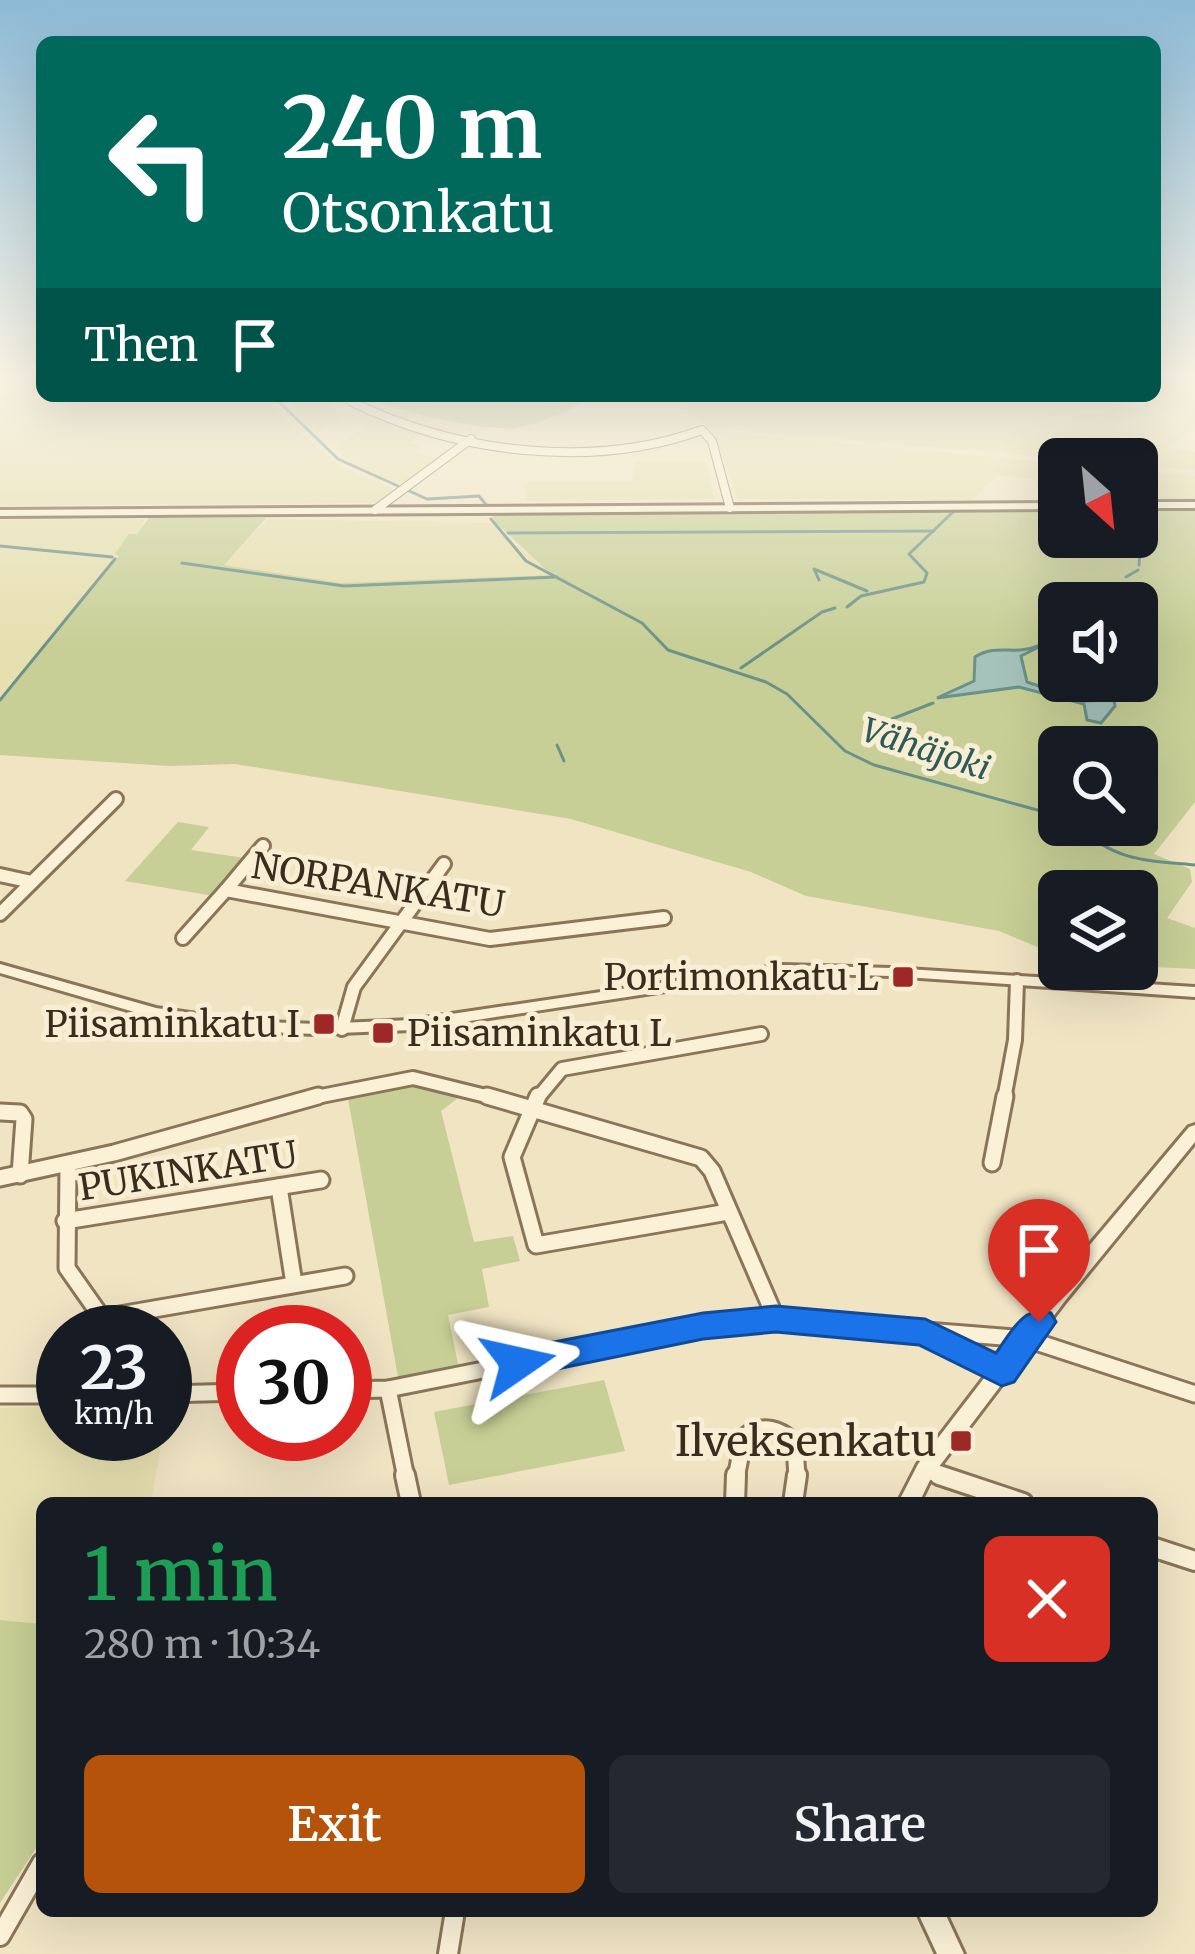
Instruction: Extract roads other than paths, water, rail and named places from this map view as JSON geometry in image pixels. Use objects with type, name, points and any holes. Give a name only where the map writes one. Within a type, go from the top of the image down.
[{"type":"main road","points":[[1158,505],[1195,505]]},
{"type":"main road","points":[[0,513],[1038,506]]},
{"type":"street","points":[[375,510],[437,462]]},
{"type":"street","points":[[718,462],[730,508]]},
{"type":"street","points":[[0,914],[116,800]]},
{"type":"street","name":"NORPANKATU","points":[[183,938],[263,846]]},
{"type":"street","points":[[342,1029],[354,987],[444,864]]},
{"type":"street","points":[[0,875],[32,882]]},
{"type":"street","name":"NORPANKATU","points":[[226,890],[505,939],[664,918]]},
{"type":"street","points":[[0,968],[155,1013],[244,1026],[342,1029],[411,1025],[783,969],[1195,992]]},
{"type":"street","points":[[992,1162],[1015,1040],[1017,981]]},
{"type":"street","points":[[728,1212],[536,1245],[512,1157],[549,1081],[571,1065],[761,1034]]},
{"type":"street","points":[[0,1178],[68,1165],[352,1088],[401,1078],[429,1079],[698,1156],[712,1171],[776,1319]]},
{"type":"street","points":[[0,1112],[20,1113],[24,1119],[20,1175]]},
{"type":"street","points":[[911,1497],[925,1470],[1027,1339],[1187,1151],[1195,1131]]},
{"type":"street","points":[[68,1165],[67,1268],[93,1305]]},
{"type":"street","name":"PUKINKATU","points":[[65,1221],[320,1180]]},
{"type":"street","points":[[279,1186],[295,1284]]},
{"type":"street","points":[[192,1306],[345,1276]]},
{"type":"street","points":[[372,1389],[703,1326],[776,1319],[1027,1339],[1195,1394]]},
{"type":"street","points":[[925,1332],[1002,1372]]},
{"type":"street","points":[[388,1389],[410,1497]]},
{"type":"street","points":[[0,1395],[36,1395]]},
{"type":"street","points":[[735,1497],[740,1442],[748,1432],[761,1428],[787,1435],[794,1445],[798,1460],[794,1497]]},
{"type":"street","points":[[925,1470],[1005,1497]]},
{"type":"street","points":[[1158,1548],[1195,1561]]},
{"type":"street","points":[[0,1936],[36,1874]]},
{"type":"street","points":[[448,1954],[454,1917]]},
{"type":"street","points":[[933,1917],[952,1954]]},
{"type":"water","points":[[1038,647],[1021,656],[1027,682],[1038,686],[1038,692],[1019,687],[937,698],[974,681],[975,657]]},
{"type":"water","points":[[1076,702],[1114,702],[1115,706],[1101,723],[1087,720],[1084,704]]},
{"type":"waterway","name":"Vähäjoki","points":[[345,462],[398,486]]},
{"type":"waterway","name":"Vähäjoki","points":[[405,489],[427,499],[479,496],[487,506]]},
{"type":"waterway","points":[[933,531],[953,512]]},
{"type":"waterway","name":"Vähäjoki","points":[[491,519],[526,561],[556,577]]},
{"type":"waterway","points":[[508,533],[933,531]]},
{"type":"waterway","points":[[847,607],[861,596],[924,582],[927,573],[909,554],[933,531]]},
{"type":"waterway","points":[[0,546],[112,557]]},
{"type":"waterway","points":[[1139,565],[1140,558]]},
{"type":"waterway","points":[[0,700],[115,559]]},
{"type":"waterway","points":[[182,563],[344,586],[556,577]]},
{"type":"waterway","points":[[819,580],[814,569],[867,591]]},
{"type":"waterway","points":[[1126,577],[1138,570]]},
{"type":"waterway","name":"Vähäjoki","points":[[556,577],[642,623],[668,650],[766,682],[787,694],[845,751],[874,765],[1038,810]]},
{"type":"waterway","points":[[741,668],[822,612],[835,608]]},
{"type":"waterway","points":[[887,730],[892,719],[933,703]]},
{"type":"waterway","points":[[557,745],[564,761]]},
{"type":"waterway","name":"Vähäjoki","points":[[1104,846],[1130,857],[1195,865]]},
{"type":"place","name":"Portimonkatu L","points":[[903,977]]},
{"type":"place","name":"Piisaminkatu I","points":[[324,1024]]},
{"type":"place","name":"Piisaminkatu L","points":[[383,1033]]},
{"type":"place","name":"Ilveksenkatu","points":[[961,1441]]}]
